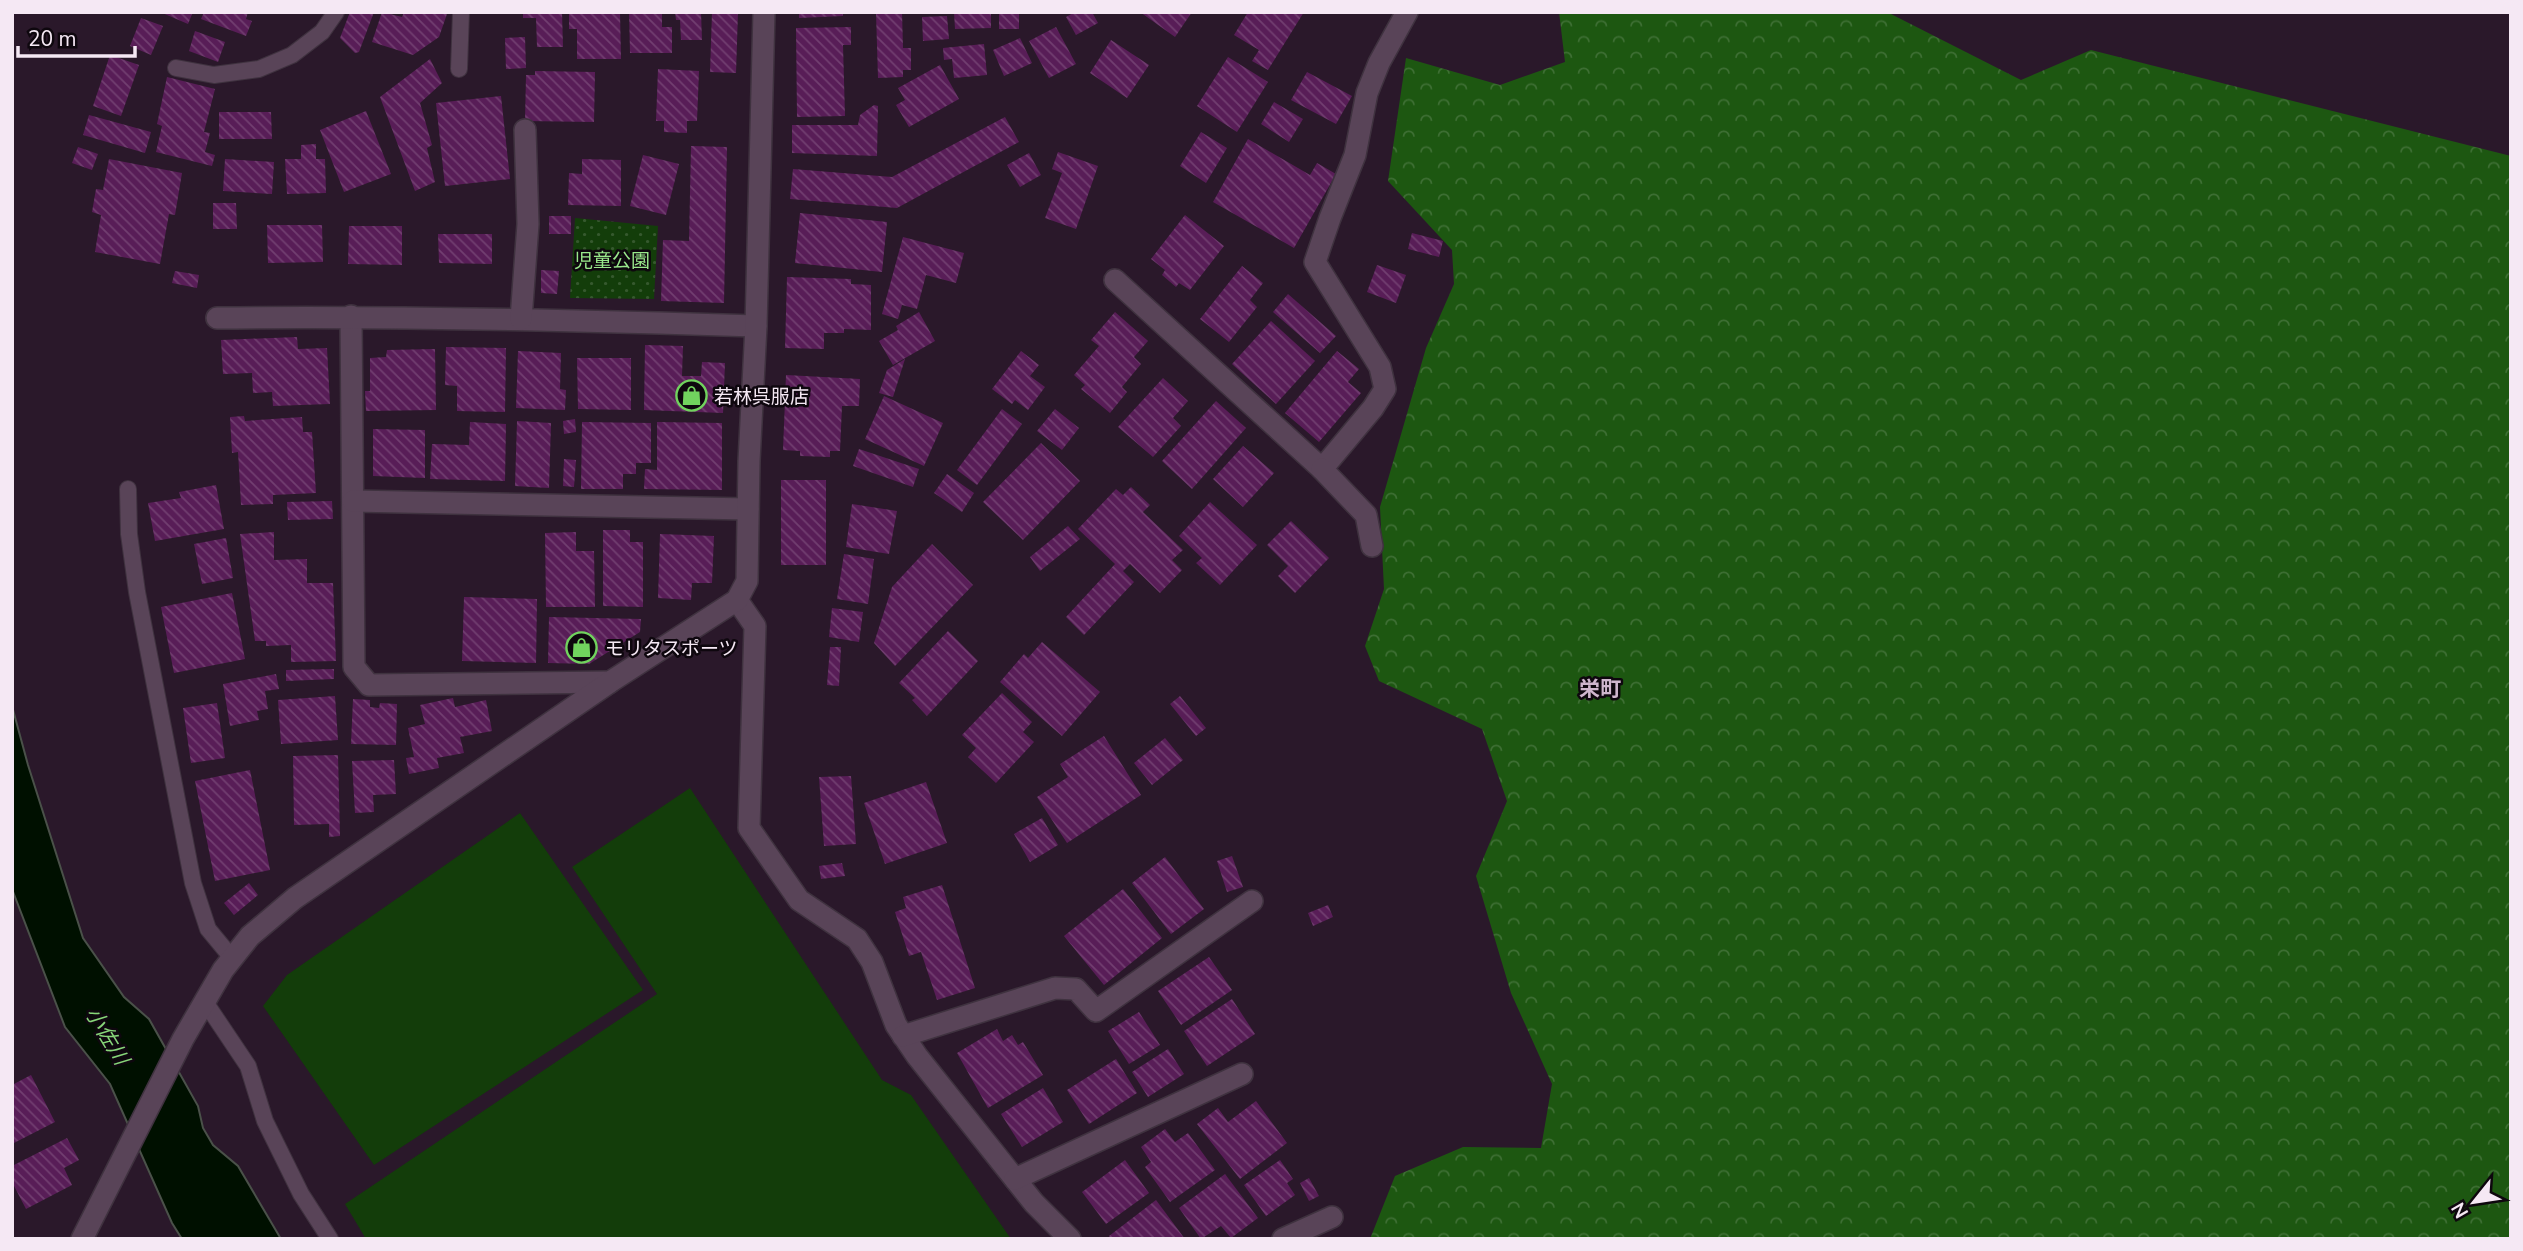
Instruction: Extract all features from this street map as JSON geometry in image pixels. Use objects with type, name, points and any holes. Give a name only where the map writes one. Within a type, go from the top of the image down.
[{"type":"street","points":[[82,1239],[183,1039],[232,958],[250,936],[295,898],[610,681],[737,600],[747,581],[764,12]]},
{"type":"street","points":[[1322,468],[1373,408],[1385,389],[1380,368],[1315,262],[1329,218],[1356,155],[1367,93],[1378,64],[1407,12]]},
{"type":"street","points":[[521,319],[527,224],[524,130]]},
{"type":"street","points":[[1115,280],[1322,468],[1366,515],[1372,545]]},
{"type":"street","points":[[217,318],[351,316],[756,326]]},
{"type":"street","points":[[351,316],[354,667],[369,685],[610,681]]},
{"type":"street","points":[[353,501],[748,509]]},
{"type":"street","points":[[737,600],[755,626],[749,828],[799,900],[857,939],[872,962],[896,1025],[903,1036],[1015,1179],[1070,1239]]},
{"type":"street","points":[[903,1036],[1055,988],[1076,989],[1096,1011],[1252,901]]},
{"type":"street","points":[[1015,1179],[1241,1074]]},
{"type":"street","points":[[1283,1239],[1332,1217]]},
{"type":"lane","points":[[176,68],[214,75],[259,69],[292,55],[322,32],[336,12]]},
{"type":"lane","points":[[459,69],[461,12]]},
{"type":"lane","points":[[128,489],[129,534],[137,592],[193,883],[208,929],[232,958]]},
{"type":"lane","points":[[205,1002],[248,1066],[265,1121],[301,1194],[330,1239]]},
{"type":"green space","points":[[1559,12],[1887,12],[2021,80],[2091,50],[2511,156],[2511,1239],[1370,1239],[1395,1176],[1463,1147],[1541,1148],[1552,1084],[1511,993],[1476,876],[1507,801],[1482,729],[1379,681],[1365,646],[1384,589],[1380,507],[1426,348],[1454,284],[1452,250],[1388,181],[1406,58],[1500,85],[1565,62]]},
{"type":"green space","name":"児童公園","points":[[575,218],[658,226],[654,299],[570,298]]},
{"type":"green space","points":[[690,788],[882,1080],[911,1095],[1011,1239],[366,1239],[345,1204],[657,994],[572,867]]},
{"type":"green space","points":[[520,813],[643,990],[374,1165],[263,1006],[287,975]]},
{"type":"water","name":"小佐川","points":[[12,706],[83,938],[124,997],[149,1019],[198,1106],[203,1128],[213,1145],[238,1166],[281,1239],[182,1239],[172,1223],[110,1084],[65,1027],[12,889]]},
{"type":"building","points":[[160,12],[193,12],[188,24]]},
{"type":"building","points":[[204,12],[248,12],[246,19],[252,21],[246,36],[201,19]]},
{"type":"building","points":[[350,12],[374,12],[359,52],[355,53],[340,38]]},
{"type":"building","points":[[382,12],[402,17],[404,12],[447,14],[439,37],[413,55],[372,42]]},
{"type":"building","points":[[523,12],[562,12],[563,47],[537,47],[536,18],[523,18]]},
{"type":"building","points":[[569,12],[620,12],[621,59],[577,59],[577,29],[569,29]]},
{"type":"building","points":[[629,12],[662,12],[662,27],[672,27],[672,53],[630,53]]},
{"type":"building","points":[[675,12],[701,12],[702,40],[681,40],[680,20],[676,20]]},
{"type":"building","points":[[712,12],[738,12],[736,73],[710,72]]},
{"type":"building","points":[[799,12],[843,12],[843,16],[799,18]]},
{"type":"building","points":[[902,12],[903,48],[911,48],[911,70],[903,70],[903,77],[878,78],[876,13]]},
{"type":"building","points":[[954,12],[991,12],[991,28],[955,29]]},
{"type":"building","points":[[999,12],[1019,12],[1019,29],[999,29]]},
{"type":"building","points":[[1075,12],[1092,12],[1098,23],[1076,35],[1066,17]]},
{"type":"building","points":[[1140,12],[1192,12],[1175,37]]},
{"type":"building","points":[[1248,12],[1304,12],[1268,70],[1252,61],[1259,50],[1234,35]]},
{"type":"building","points":[[947,16],[949,39],[923,41],[922,17]]},
{"type":"building","points":[[141,18],[163,26],[151,55],[130,46]]},
{"type":"building","points":[[851,27],[851,45],[843,45],[845,116],[797,117],[796,28]]},
{"type":"building","points":[[1056,27],[1076,64],[1049,78],[1029,41]]},
{"type":"building","points":[[195,31],[225,42],[218,62],[189,51]]},
{"type":"building","points":[[525,37],[526,68],[506,69],[505,38]]},
{"type":"building","points":[[1020,38],[1032,63],[1004,76],[993,50]]},
{"type":"building","points":[[1111,40],[1149,65],[1127,98],[1090,73]]},
{"type":"building","points":[[984,44],[987,75],[954,78],[952,59],[944,60],[943,48]]},
{"type":"building","points":[[110,55],[139,65],[121,116],[93,106]]},
{"type":"building","points":[[1228,57],[1268,82],[1237,132],[1197,106]]},
{"type":"building","points":[[430,59],[442,83],[420,103],[432,145],[427,148],[435,182],[415,191],[380,97]]},
{"type":"building","points":[[940,65],[959,99],[909,127],[896,105],[905,100],[898,88]]},
{"type":"building","points":[[658,69],[699,71],[697,121],[687,121],[687,133],[664,132],[664,121],[656,121]]},
{"type":"building","points":[[535,71],[595,72],[594,122],[525,121],[526,75],[535,75]]},
{"type":"building","points":[[1307,72],[1352,96],[1336,124],[1291,100]]},
{"type":"building","points":[[167,77],[215,89],[204,132],[210,133],[205,152],[215,155],[212,166],[156,152],[162,126],[157,124]]},
{"type":"building","points":[[501,96],[510,179],[445,186],[436,103]]},
{"type":"building","points":[[1274,102],[1303,119],[1289,142],[1261,124]]},
{"type":"building","points":[[874,105],[878,106],[877,156],[792,153],[792,125],[858,125],[860,115]]},
{"type":"building","points":[[366,111],[391,174],[344,192],[320,130]]},
{"type":"building","points":[[219,112],[271,112],[272,139],[219,139]]},
{"type":"building","points":[[89,115],[151,132],[145,153],[83,135]]},
{"type":"building","points":[[1005,117],[1019,142],[897,208],[790,199],[793,169],[892,177]]},
{"type":"building","points":[[1201,132],[1227,148],[1206,183],[1180,166]]},
{"type":"building","points":[[1248,139],[1310,175],[1317,163],[1336,174],[1294,248],[1213,202]]},
{"type":"building","points":[[316,144],[316,159],[325,159],[326,193],[287,194],[285,159],[301,159],[301,145]]},
{"type":"building","points":[[691,146],[727,147],[724,303],[661,301],[663,240],[689,241]]},
{"type":"building","points":[[78,147],[98,154],[92,170],[72,163]]},
{"type":"building","points":[[1058,152],[1098,166],[1076,229],[1045,218],[1062,173],[1052,169]]},
{"type":"building","points":[[1029,153],[1041,175],[1020,187],[1007,165]]},
{"type":"building","points":[[643,155],[679,164],[666,215],[630,206]]},
{"type":"building","points":[[109,159],[182,173],[175,215],[169,214],[160,264],[95,252],[101,215],[92,212],[96,189],[103,190]]},
{"type":"building","points":[[225,159],[274,162],[272,194],[223,191]]},
{"type":"building","points":[[582,159],[621,160],[621,206],[568,205],[569,173],[582,174]]},
{"type":"building","points":[[213,203],[236,203],[237,229],[213,229]]},
{"type":"building","points":[[800,213],[887,222],[882,272],[795,263]]},
{"type":"building","points":[[1185,215],[1224,246],[1190,290],[1179,283],[1176,287],[1162,275],[1165,270],[1151,259]]},
{"type":"building","points":[[549,216],[571,216],[571,234],[549,234]]},
{"type":"building","points":[[267,225],[322,225],[323,262],[268,263]]},
{"type":"building","points":[[349,226],[402,226],[402,265],[348,264]]},
{"type":"building","points":[[1412,233],[1443,241],[1439,257],[1408,249]]},
{"type":"building","points":[[438,234],[492,234],[492,264],[439,263]]},
{"type":"building","points":[[903,237],[964,253],[956,283],[926,275],[917,309],[902,305],[898,319],[882,314]]},
{"type":"building","points":[[1377,265],[1406,275],[1396,303],[1367,292]]},
{"type":"building","points":[[1242,266],[1263,283],[1250,300],[1257,307],[1229,342],[1200,319]]},
{"type":"building","points":[[541,270],[559,271],[557,294],[541,293]]},
{"type":"building","points":[[175,271],[199,275],[197,288],[172,283]]},
{"type":"building","points":[[787,277],[851,279],[851,284],[871,285],[871,330],[844,329],[844,333],[824,333],[824,349],[785,348]]},
{"type":"building","points":[[1288,294],[1336,336],[1320,353],[1273,312]]},
{"type":"building","points":[[919,312],[935,341],[893,365],[879,341],[898,330],[896,326]]},
{"type":"building","points":[[1115,312],[1148,341],[1134,357],[1141,364],[1122,387],[1127,392],[1110,413],[1081,389],[1085,385],[1074,375],[1099,346],[1091,340]]},
{"type":"building","points":[[1271,321],[1315,361],[1276,404],[1232,364]]},
{"type":"building","points":[[297,337],[298,349],[327,348],[330,404],[273,406],[272,392],[253,393],[252,373],[223,374],[221,340]]},
{"type":"building","points":[[645,345],[683,346],[682,376],[701,376],[702,362],[725,363],[723,413],[644,410]]},
{"type":"building","points":[[446,347],[506,348],[505,412],[457,411],[457,386],[445,385]]},
{"type":"building","points":[[435,349],[436,410],[366,411],[365,391],[370,391],[370,358],[386,357],[387,350]]},
{"type":"building","points":[[518,351],[561,353],[560,389],[566,390],[565,410],[516,408]]},
{"type":"building","points":[[1021,351],[1039,365],[1030,376],[1045,387],[1028,410],[1015,400],[1012,404],[992,389]]},
{"type":"building","points":[[1337,351],[1359,369],[1348,382],[1361,393],[1319,442],[1285,413]]},
{"type":"building","points":[[577,358],[631,358],[631,410],[578,409]]},
{"type":"building","points":[[905,359],[893,397],[879,393],[887,370]]},
{"type":"building","points":[[786,375],[860,379],[859,406],[842,406],[840,451],[830,451],[830,457],[800,456],[800,451],[783,450]]},
{"type":"building","points":[[1163,378],[1188,401],[1173,418],[1181,426],[1153,457],[1118,427]]},
{"type":"building","points":[[884,396],[943,423],[924,466],[865,439]]},
{"type":"building","points":[[1216,401],[1246,428],[1192,489],[1162,461]]},
{"type":"building","points":[[1002,409],[1022,424],[977,485],[957,470]]},
{"type":"building","points":[[1055,409],[1079,428],[1062,450],[1037,431]]},
{"type":"building","points":[[244,416],[245,421],[302,417],[303,432],[312,432],[316,493],[273,495],[273,504],[241,505],[238,452],[232,453],[230,417]]},
{"type":"building","points":[[575,419],[576,432],[564,434],[563,421]]},
{"type":"building","points":[[517,421],[551,423],[549,488],[515,486]]},
{"type":"building","points":[[470,422],[506,424],[505,481],[430,479],[432,444],[469,445]]},
{"type":"building","points":[[582,422],[651,423],[651,463],[636,463],[636,474],[623,474],[623,489],[581,489]]},
{"type":"building","points":[[657,422],[722,423],[722,490],[644,489],[645,469],[657,470]]},
{"type":"building","points":[[373,429],[425,430],[425,478],[373,476]]},
{"type":"building","points":[[1041,443],[1080,481],[1023,540],[983,502]]},
{"type":"building","points":[[1243,446],[1274,473],[1243,507],[1213,479]]},
{"type":"building","points":[[859,449],[919,469],[913,487],[853,466]]},
{"type":"building","points":[[564,459],[576,460],[574,487],[563,486]]},
{"type":"building","points":[[947,474],[974,493],[962,512],[934,493]]},
{"type":"building","points":[[781,480],[826,480],[826,565],[781,565]]},
{"type":"building","points":[[216,485],[224,529],[155,541],[148,503],[181,498],[179,492]]},
{"type":"building","points":[[1131,487],[1150,505],[1143,512],[1183,550],[1172,560],[1182,570],[1160,593],[1130,564],[1123,571],[1134,582],[1084,635],[1066,617],[1115,564],[1078,529],[1116,489],[1123,495]]},
{"type":"building","points":[[332,501],[333,519],[288,520],[287,502]]},
{"type":"building","points":[[1210,502],[1257,545],[1220,585],[1196,563],[1202,558],[1179,536]]},
{"type":"building","points":[[852,504],[897,511],[889,554],[846,547]]},
{"type":"building","points":[[1291,521],[1329,558],[1295,593],[1278,576],[1288,566],[1267,545]]},
{"type":"building","points":[[1068,526],[1080,539],[1040,571],[1030,557]]},
{"type":"building","points":[[603,530],[630,530],[630,542],[643,542],[643,607],[603,606]]},
{"type":"building","points":[[274,532],[274,560],[307,559],[307,583],[333,583],[336,661],[291,662],[291,645],[266,646],[266,641],[255,641],[240,534]]},
{"type":"building","points":[[576,532],[576,551],[594,551],[595,607],[546,607],[545,533]]},
{"type":"building","points":[[660,534],[714,536],[712,583],[692,583],[691,600],[658,598]]},
{"type":"building","points":[[226,538],[233,578],[202,584],[194,544]]},
{"type":"building","points":[[932,544],[973,585],[895,666],[874,643],[892,587]]},
{"type":"building","points":[[844,554],[874,559],[868,604],[837,599]]},
{"type":"building","points":[[232,593],[245,659],[174,673],[161,607]]},
{"type":"building","points":[[464,597],[537,599],[536,663],[462,661]]},
{"type":"building","points":[[832,608],[863,612],[859,642],[829,637]]},
{"type":"building","name":"モリタスポーツ","points":[[549,617],[641,619],[640,632],[589,664],[548,663]]},
{"type":"building","points":[[948,631],[978,661],[927,716],[912,700],[915,698],[899,683]]},
{"type":"building","points":[[1042,642],[1100,692],[1062,736],[1000,682],[1024,654],[1028,658]]},
{"type":"building","points":[[830,647],[841,647],[839,686],[827,685]]},
{"type":"building","points":[[334,669],[334,679],[286,681],[286,670]]},
{"type":"building","points":[[276,674],[279,689],[265,691],[268,709],[257,711],[259,720],[230,726],[223,684]]},
{"type":"building","points":[[1002,693],[1032,722],[1023,732],[1034,742],[996,783],[968,757],[976,748],[962,735]]},
{"type":"building","points":[[335,696],[338,740],[281,744],[278,700]]},
{"type":"building","points":[[1180,696],[1206,728],[1196,736],[1170,704]]},
{"type":"building","points":[[453,698],[455,707],[486,700],[492,731],[460,737],[464,753],[437,758],[439,768],[409,774],[406,758],[414,757],[408,728],[425,724],[420,705]]},
{"type":"building","points":[[353,699],[370,700],[370,707],[379,708],[380,703],[397,704],[396,745],[351,744]]},
{"type":"building","points":[[217,703],[225,758],[191,763],[183,708]]},
{"type":"building","points":[[1104,736],[1141,795],[1067,843],[1037,797],[1068,777],[1060,764]]},
{"type":"building","points":[[1165,738],[1183,760],[1152,785],[1134,763]]},
{"type":"building","points":[[338,755],[340,836],[329,837],[329,824],[294,825],[293,756]]},
{"type":"building","points":[[394,760],[396,794],[373,795],[374,812],[355,813],[352,761]]},
{"type":"building","points":[[250,770],[270,870],[215,881],[195,781]]},
{"type":"building","points":[[851,776],[856,844],[824,846],[819,777]]},
{"type":"building","points":[[926,782],[947,843],[885,864],[864,803]]},
{"type":"building","points":[[1042,818],[1058,845],[1030,862],[1014,834]]},
{"type":"building","points":[[1232,856],[1243,887],[1227,892],[1217,861]]},
{"type":"building","points":[[1165,857],[1204,909],[1171,934],[1132,883]]},
{"type":"building","points":[[842,863],[845,876],[821,879],[819,866]]},
{"type":"building","points":[[249,883],[258,895],[234,915],[224,903]]},
{"type":"building","points":[[942,885],[975,988],[937,1000],[921,952],[909,956],[895,912],[906,908],[903,897]]},
{"type":"building","points":[[1123,889],[1162,938],[1104,985],[1064,936]]},
{"type":"building","points":[[1328,905],[1333,917],[1313,926],[1308,913]]},
{"type":"building","points":[[1209,957],[1232,990],[1181,1025],[1158,991]]},
{"type":"building","points":[[1232,999],[1255,1034],[1207,1066],[1184,1031]]},
{"type":"building","points":[[1139,1012],[1160,1045],[1129,1064],[1108,1031]]},
{"type":"building","points":[[997,1029],[1003,1041],[1012,1035],[1018,1045],[1023,1042],[1043,1075],[988,1108],[957,1053]]},
{"type":"building","points":[[1168,1049],[1184,1074],[1148,1097],[1132,1072]]},
{"type":"building","points":[[1116,1059],[1137,1093],[1089,1124],[1067,1090]]},
{"type":"building","points":[[31,1075],[55,1122],[12,1144],[12,1085]]},
{"type":"building","points":[[1043,1088],[1063,1122],[1022,1147],[1001,1114]]},
{"type":"building","points":[[1256,1101],[1287,1143],[1240,1179],[1197,1124],[1218,1108],[1228,1122]]},
{"type":"building","points":[[1165,1129],[1175,1142],[1188,1133],[1215,1170],[1170,1202],[1145,1167],[1151,1162],[1141,1147]]},
{"type":"building","points":[[67,1138],[79,1160],[64,1168],[72,1185],[26,1209],[12,1182],[12,1166]]},
{"type":"building","points":[[1125,1160],[1149,1193],[1106,1224],[1082,1192]]},
{"type":"building","points":[[1280,1160],[1293,1179],[1287,1183],[1295,1195],[1266,1216],[1244,1185]]},
{"type":"building","points":[[1225,1174],[1258,1218],[1231,1238],[1221,1226],[1201,1239],[1179,1208]]},
{"type":"building","points":[[1309,1178],[1319,1196],[1309,1201],[1300,1183]]},
{"type":"building","points":[[1156,1200],[1185,1239],[1111,1239],[1109,1236]]},
{"type":"place","name":"若林呉服店","points":[[691,396]]},
{"type":"place","name":"モリタスポーツ","points":[[582,648]]},
{"type":"district","name":"栄町","points":[[1600,689]]}]
